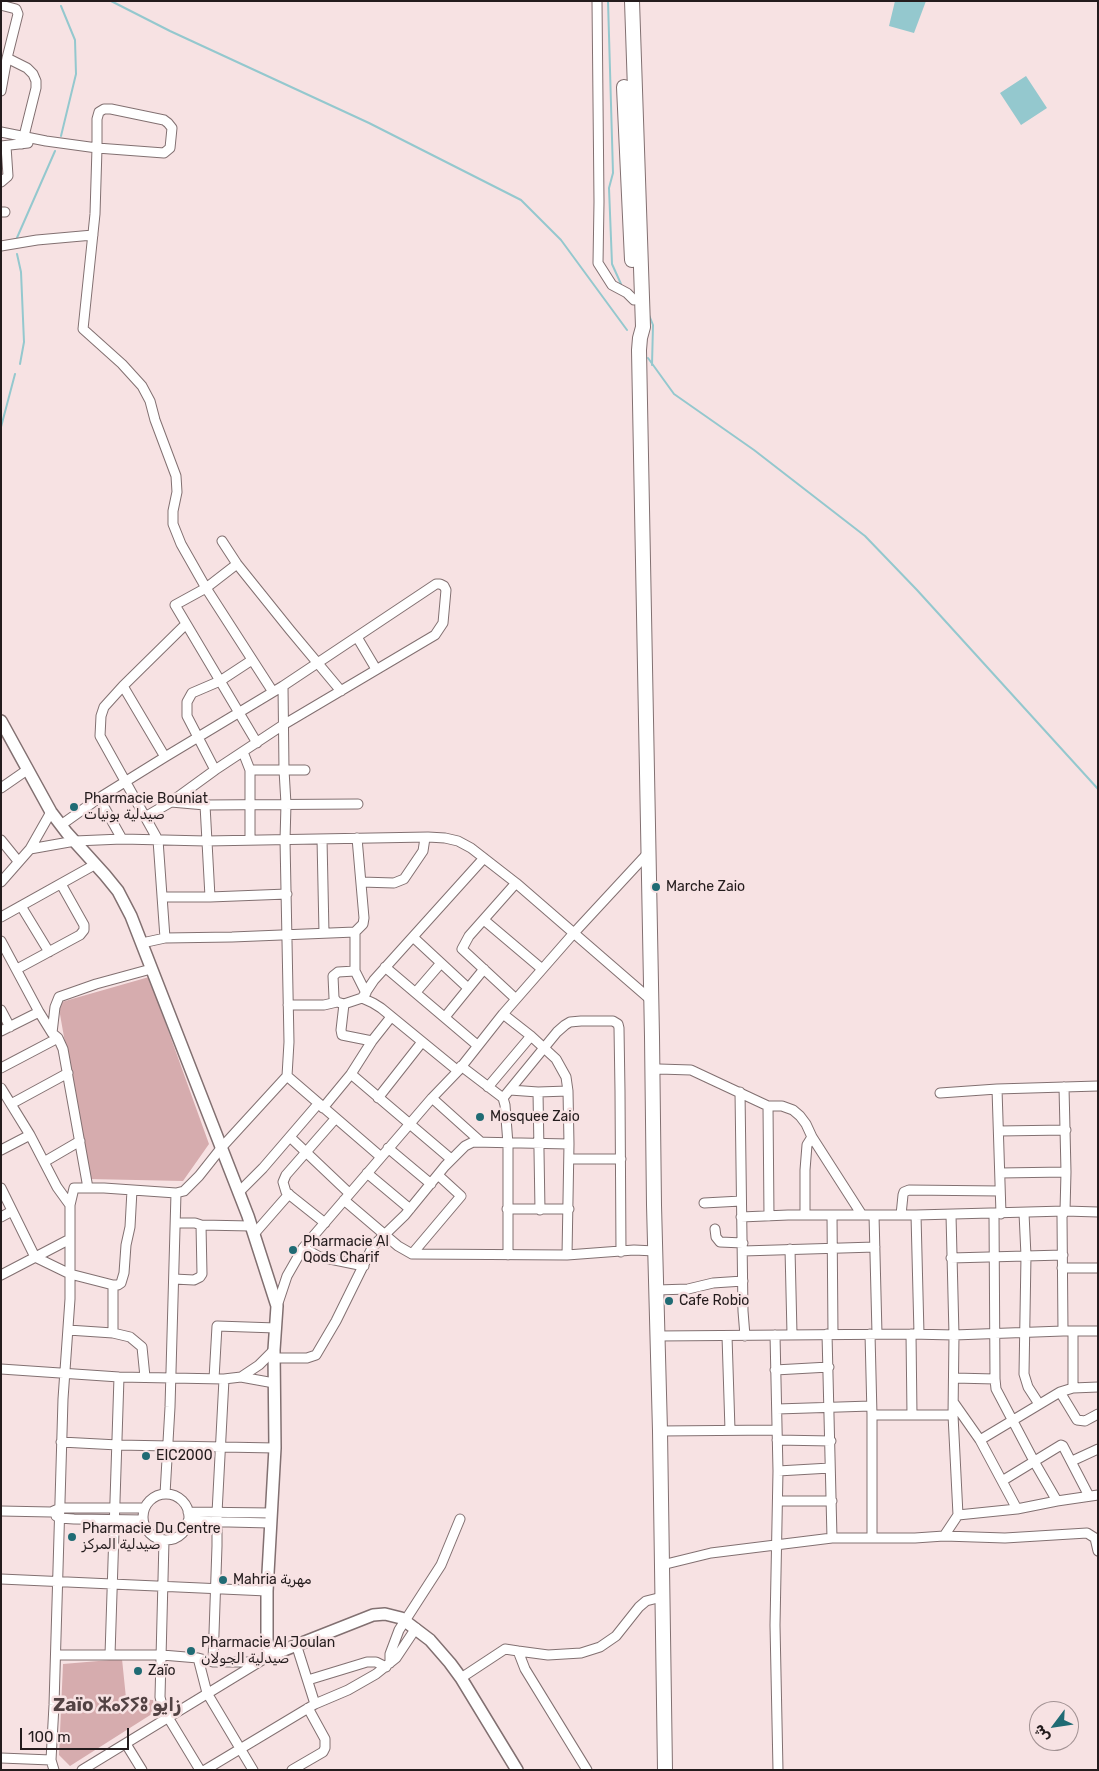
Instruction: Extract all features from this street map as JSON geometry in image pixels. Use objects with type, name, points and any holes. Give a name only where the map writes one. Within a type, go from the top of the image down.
[{"type":"highway","points":[[623,1],[625,129],[634,300],[636,327],[640,338]]},
{"type":"highway","points":[[632,1],[643,327],[640,338],[665,1770]]},
{"type":"street","points":[[597,1],[598,263],[612,285],[634,300]]},
{"type":"street","points":[[1,4],[16,8],[18,14],[1,91]]},
{"type":"street","points":[[7,58],[27,68],[34,74],[36,81],[36,88],[23,140]]},
{"type":"street","points":[[1,132],[23,140],[97,148],[164,153],[170,148],[172,128],[164,120],[110,109],[104,109],[100,112],[97,119],[97,148],[93,235],[83,329],[122,364],[142,386],[150,401],[176,476],[177,492],[173,511],[173,524],[181,544],[206,588],[274,692]]},
{"type":"street","points":[[1,182],[8,176],[4,146],[23,140]]},
{"type":"street","points":[[1,246],[37,240],[93,235]]},
{"type":"street","points":[[222,541],[290,630],[341,690]]},
{"type":"street","points":[[238,564],[206,588],[175,605],[257,743]]},
{"type":"street","points":[[61,825],[99,798],[164,757],[274,692],[436,584],[444,586],[446,590],[443,623],[436,635],[283,726],[145,817]]},
{"type":"street","points":[[165,938],[158,840],[100,736],[101,716],[104,707],[123,686],[186,624]]},
{"type":"street","points":[[357,637],[376,670]]},
{"type":"street","points":[[215,770],[187,716],[187,702],[192,693],[220,681],[252,660]]},
{"type":"street","points":[[123,686],[164,757]]},
{"type":"street","points":[[57,1187],[176,1193],[184,1191],[287,1076],[289,1042],[283,686]]},
{"type":"street","points":[[1,721],[51,812],[118,891],[131,916],[239,1192],[277,1306]]},
{"type":"street","points":[[243,752],[250,770],[250,840]]},
{"type":"street","points":[[1,788],[27,770]]},
{"type":"street","points":[[250,770],[305,770]]},
{"type":"street","points":[[99,798],[122,839]]},
{"type":"street","points":[[170,802],[205,805],[358,804]]},
{"type":"street","points":[[205,805],[210,897]]},
{"type":"street","points":[[1,882],[30,849],[51,812]]},
{"type":"street","points":[[142,943],[165,938],[355,932],[363,924],[364,918],[358,838]]},
{"type":"street","points":[[362,882],[394,883],[404,879],[423,851],[425,838]]},
{"type":"street","points":[[30,849],[75,841],[122,839],[206,842],[445,838],[458,841],[471,848],[516,883],[651,1000]]},
{"type":"street","points":[[322,839],[324,933]]},
{"type":"street","points":[[1,840],[18,861]]},
{"type":"street","points":[[264,1659],[267,1640],[267,1591],[275,1448],[274,1383],[277,1306],[287,1276],[303,1248],[347,1196],[459,1068],[542,969],[648,853]]},
{"type":"street","points":[[288,1005],[341,1003],[364,995],[385,967],[484,858]]},
{"type":"street","points":[[1,917],[96,864]]},
{"type":"street","points":[[516,883],[462,947],[463,951],[516,999]]},
{"type":"street","points":[[17,969],[80,935],[84,930],[84,925],[61,884]]},
{"type":"street","points":[[162,897],[287,894]]},
{"type":"street","points":[[22,906],[49,952]]},
{"type":"street","points":[[484,920],[542,969]]},
{"type":"street","points":[[355,932],[355,971],[364,995],[422,1042],[503,1098],[506,1109],[508,1144],[508,1255]]},
{"type":"street","points":[[412,937],[468,988]]},
{"type":"street","points":[[1,941],[4,954],[17,969],[39,1012],[55,1035],[68,1073],[88,1188]]},
{"type":"street","points":[[416,992],[441,963]]},
{"type":"street","points":[[385,967],[477,1045]]},
{"type":"street","points":[[55,1035],[55,1006],[59,997],[96,984],[151,969]]},
{"type":"street","points":[[445,1016],[484,969]]},
{"type":"street","points":[[341,1003],[334,998],[332,976],[338,972],[355,971]]},
{"type":"street","points":[[341,1003],[342,1035],[372,1041]]},
{"type":"street","points":[[1,1010],[10,1027]]},
{"type":"street","points":[[1,1031],[39,1012]]},
{"type":"street","points":[[504,1014],[556,1059],[566,1077],[569,1144],[567,1255]]},
{"type":"street","points":[[239,1192],[351,1074],[372,1041],[391,1018]]},
{"type":"street","points":[[503,1098],[557,1032],[570,1022],[599,1020],[613,1021],[618,1024],[621,1252]]},
{"type":"street","points":[[1,1068],[55,1035]]},
{"type":"street","points":[[488,1087],[531,1036]]},
{"type":"street","points":[[378,1098],[422,1042]]},
{"type":"street","points":[[652,1072],[659,1069],[691,1070],[768,1106],[782,1106],[793,1110],[806,1124],[812,1137],[862,1215]]},
{"type":"street","points":[[6,1100],[68,1073]]},
{"type":"street","points":[[351,1074],[452,1160]]},
{"type":"street","points":[[287,1076],[381,1157]]},
{"type":"street","points":[[940,1093],[1098,1086]]},
{"type":"street","points":[[1063,1331],[1062,1216],[1065,1211],[1066,1172],[1064,1087]]},
{"type":"street","points":[[1,1088],[6,1100],[30,1135],[57,1187],[70,1205]]},
{"type":"street","points":[[997,1089],[1000,1191],[994,1258],[996,1389],[1034,1462],[1057,1501]]},
{"type":"street","points":[[510,1090],[538,1092],[568,1091]]},
{"type":"street","points":[[538,1092],[540,1210]]},
{"type":"street","points":[[740,1092],[741,1217],[745,1336]]},
{"type":"street","points":[[432,1098],[481,1142]]},
{"type":"street","points":[[768,1106],[769,1216]]},
{"type":"street","points":[[325,1223],[289,1194],[283,1187],[282,1182],[305,1152],[335,1119]]},
{"type":"street","points":[[998,1131],[1066,1130]]},
{"type":"street","points":[[1,1150],[30,1135]]},
{"type":"street","points":[[290,1137],[385,1235],[398,1246],[412,1254],[567,1255],[634,1250],[655,1251]]},
{"type":"street","points":[[805,1215],[807,1145],[812,1137]]},
{"type":"street","points":[[44,1162],[80,1141]]},
{"type":"street","points":[[241,1377],[275,1354],[307,1358],[316,1355],[328,1336],[364,1266],[370,1250],[410,1209],[438,1175],[468,1144],[481,1142],[569,1144]]},
{"type":"street","points":[[388,1148],[431,1184]]},
{"type":"street","points":[[569,1159],[621,1159]]},
{"type":"street","points":[[1000,1173],[1066,1172]]},
{"type":"street","points":[[367,1173],[410,1209]]},
{"type":"street","points":[[412,1254],[461,1196],[438,1175]]},
{"type":"street","points":[[1,1188],[35,1257],[70,1274],[113,1285],[120,1283],[124,1273],[126,1245],[130,1227],[132,1190]]},
{"type":"street","points":[[54,1770],[51,1760],[56,1655],[61,1442],[68,1330],[70,1205],[74,1188]]},
{"type":"street","points":[[901,1215],[903,1195],[904,1192],[909,1190],[1000,1191]]},
{"type":"street","points":[[165,1494],[171,1378],[176,1193]]},
{"type":"street","points":[[253,1230],[289,1194]]},
{"type":"street","points":[[704,1203],[741,1201]]},
{"type":"street","points":[[508,1209],[569,1209]]},
{"type":"street","points":[[1,1217],[12,1211]]},
{"type":"street","points":[[741,1217],[1098,1212]]},
{"type":"street","points":[[1024,1213],[1026,1381],[1038,1404]]},
{"type":"street","points":[[832,1215],[828,1367],[832,1538]]},
{"type":"street","points":[[872,1537],[874,1215]]},
{"type":"street","points":[[944,1536],[958,1516],[953,1415],[954,1335],[951,1215]]},
{"type":"street","points":[[912,1415],[916,1216]]},
{"type":"street","points":[[176,1223],[195,1223],[253,1230]]},
{"type":"street","points":[[174,1279],[191,1280],[200,1277],[202,1274],[202,1225]]},
{"type":"street","points":[[715,1230],[716,1237],[720,1242],[743,1247],[790,1249],[875,1247]]},
{"type":"street","points":[[3,1271],[70,1239]]},
{"type":"street","points":[[303,1248],[320,1257],[364,1266]]},
{"type":"street","points":[[790,1249],[792,1334]]},
{"type":"street","points":[[951,1258],[1062,1255]]},
{"type":"street","points":[[1062,1268],[1098,1268]]},
{"type":"street","points":[[657,1290],[688,1290],[713,1283],[743,1281]]},
{"type":"street","points":[[113,1285],[113,1333]]},
{"type":"street","points":[[214,1379],[217,1326],[276,1328]]},
{"type":"street","points":[[68,1330],[113,1333],[130,1337],[142,1347],[145,1377]]},
{"type":"street","points":[[1073,1331],[1073,1388]]},
{"type":"street","points":[[658,1336],[792,1334],[954,1335],[1098,1331]]},
{"type":"street","points":[[775,1335],[778,1471],[775,1666],[778,1770]]},
{"type":"street","points":[[727,1336],[730,1430]]},
{"type":"street","points":[[775,1370],[828,1367]]},
{"type":"street","points":[[1,1369],[119,1377],[224,1379],[241,1377],[274,1383]]},
{"type":"street","points":[[110,1655],[119,1377]]},
{"type":"street","points":[[954,1378],[995,1379]]},
{"type":"street","points":[[212,1662],[224,1379]]},
{"type":"street","points":[[980,1440],[1012,1419],[1060,1392],[1073,1388],[1098,1387]]},
{"type":"street","points":[[1060,1392],[1077,1420],[1085,1421],[1098,1414]]},
{"type":"street","points":[[954,1403],[980,1440],[1018,1509]]},
{"type":"street","points":[[777,1409],[830,1408],[912,1415],[953,1415]]},
{"type":"street","points":[[660,1431],[777,1430]]},
{"type":"street","points":[[777,1440],[831,1440]]},
{"type":"street","points":[[61,1442],[275,1448]]},
{"type":"street","points":[[958,1516],[1018,1509],[1093,1496],[1064,1446],[1061,1445],[1002,1482]]},
{"type":"street","points":[[1072,1461],[1098,1449]]},
{"type":"street","points":[[778,1471],[830,1468]]},
{"type":"street","points":[[160,1494],[165,1494],[172,1495],[182,1501],[188,1517],[186,1529],[180,1536],[164,1540],[150,1534],[143,1520],[144,1508],[150,1499],[160,1494]]},
{"type":"street","points":[[778,1501],[832,1501]]},
{"type":"street","points":[[1,1511],[51,1512],[60,1508],[144,1508]]},
{"type":"street","points":[[51,1512],[60,1518],[143,1520]]},
{"type":"street","points":[[188,1517],[271,1518]]},
{"type":"street","points":[[388,1665],[393,1645],[404,1620],[441,1565],[460,1519]]},
{"type":"street","points":[[662,1565],[711,1553],[832,1538],[944,1536],[1005,1538],[1087,1533],[1095,1538],[1098,1551]]},
{"type":"street","points":[[164,1540],[160,1697],[167,1717],[200,1770]]},
{"type":"street","points":[[1,1579],[267,1591]]},
{"type":"street","points":[[460,1678],[505,1649],[548,1655],[581,1653],[600,1647],[616,1636],[638,1607],[646,1601],[662,1596]]},
{"type":"street","points":[[82,1770],[264,1659],[296,1644],[373,1614],[385,1614],[404,1620],[416,1628],[440,1651],[460,1678],[517,1770]]},
{"type":"street","points":[[205,1770],[312,1706],[364,1682],[388,1665],[398,1655],[416,1628]]},
{"type":"street","points":[[292,1770],[323,1752],[325,1748],[324,1739],[312,1706],[308,1680],[296,1644]]},
{"type":"street","points":[[518,1651],[525,1669],[587,1770]]},
{"type":"street","points":[[56,1655],[162,1655],[198,1658],[212,1662],[264,1659]]},
{"type":"street","points":[[198,1658],[207,1693],[252,1770]]},
{"type":"street","points":[[228,1661],[231,1679]]},
{"type":"street","points":[[308,1680],[367,1662],[388,1665]]},
{"type":"street","points":[[126,1744],[142,1770]]},
{"type":"street","points":[[1,1758],[51,1760]]},
{"type":"shaded area","points":[[149,977],[209,1144],[183,1181],[89,1179],[58,1003]]},
{"type":"shaded area","points":[[122,1659],[126,1698],[153,1700],[155,1712],[70,1766],[59,1755],[63,1664]]},
{"type":"water","points":[[895,1],[926,1],[914,33],[889,26]]},
{"type":"water","points":[[1026,76],[1047,108],[1021,125],[1000,93]]},
{"type":"waterway","points":[[111,1],[170,31],[369,123],[521,200],[561,240],[627,330]]},
{"type":"waterway","points":[[608,1],[613,173],[609,188],[612,264],[621,284]]},
{"type":"waterway","points":[[61,6],[75,40],[76,74],[61,136]]},
{"type":"waterway","points":[[16,240],[55,151]]},
{"type":"waterway","points":[[17,254],[21,272],[24,342],[20,364]]},
{"type":"waterway","points":[[649,315],[653,325],[652,365]]},
{"type":"waterway","points":[[648,358],[674,394],[754,450],[865,536],[917,590],[1098,789]]},
{"type":"waterway","points":[[1,427],[15,374]]},
{"type":"place","name":"Pharmacie Bouniat صيدلية بونيات","points":[[74,807]]},
{"type":"place","name":"Marche Zaio","points":[[656,887]]},
{"type":"place","name":"Mosquee Zaio","points":[[480,1117]]},
{"type":"place","name":"Pharmacie Al Qods Charif","points":[[293,1250]]},
{"type":"place","name":"Cafe Robio","points":[[669,1301]]},
{"type":"place","name":"EIC2000","points":[[146,1456]]},
{"type":"place","name":"Pharmacie Du Centre صيدلية المركز","points":[[72,1537]]},
{"type":"place","name":"Mahria مهرية","points":[[223,1580]]},
{"type":"place","name":"Pharmacie Al Joulan صيدلية الجولان","points":[[191,1651]]},
{"type":"place","name":"Zaïo","points":[[138,1671]]},
{"type":"district","name":"Zaïo ⵣⴰⵢⵢⵓ زايو","points":[[117,1706]]}]
